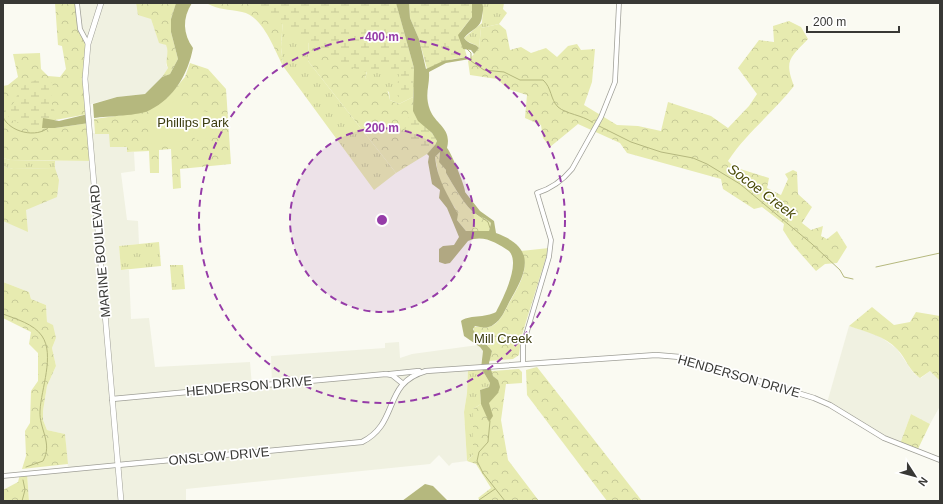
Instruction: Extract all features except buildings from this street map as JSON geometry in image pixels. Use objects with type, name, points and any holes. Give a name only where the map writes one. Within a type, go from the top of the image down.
[{"type":"main road","name":"MARINE BOULEVARD","points":[[101,3],[88,44],[85,79],[121,501]]},
{"type":"main road","name":"HENDERSON DRIVE","points":[[112,398],[386,374],[652,355],[680,358],[814,398],[830,405],[884,438],[940,460]]},
{"type":"main road","name":"HENDERSON DRIVE","points":[[402,383],[417,373],[426,371]]},
{"type":"main road","points":[[386,374],[392,375],[402,383]]},
{"type":"main road","name":"ONSLOW DRIVE","points":[[118,465],[362,442],[372,437],[384,422],[396,391],[402,383]]},
{"type":"street","points":[[77,3],[80,29],[88,44]]},
{"type":"street","points":[[523,364],[523,345],[549,257],[551,240],[536,193],[545,190],[565,177],[609,101],[615,82],[619,3]]},
{"type":"street","name":"ONSLOW DRIVE","points":[[3,476],[118,465]]},
{"type":"shaded area","points":[[77,3],[136,3],[137,10],[151,19],[159,42],[166,45],[169,50],[166,65],[168,68],[162,77],[145,94],[117,97],[87,105]]},
{"type":"shaded area","points":[[176,3],[192,3],[185,20],[185,26],[187,37],[193,48],[188,67],[179,84],[159,105],[145,112],[131,115],[94,118],[93,104],[117,97],[145,94],[162,77],[170,74],[178,59],[171,32],[171,19]]},
{"type":"shaded area","points":[[396,3],[409,3],[410,18],[419,39],[426,69],[443,61],[467,57],[470,59],[446,63],[429,72],[427,95],[428,104],[433,115],[445,131],[448,141],[447,148],[458,169],[465,192],[480,211],[494,221],[496,233],[517,245],[525,259],[522,277],[499,320],[489,327],[475,326],[473,329],[492,351],[489,363],[493,376],[498,380],[500,387],[498,393],[489,403],[493,416],[489,422],[481,404],[480,390],[489,387],[490,383],[481,368],[483,351],[480,347],[464,336],[461,321],[496,312],[510,281],[513,264],[512,257],[509,251],[500,245],[490,240],[479,238],[468,241],[450,263],[445,264],[439,262],[439,249],[443,246],[454,245],[459,237],[447,208],[439,198],[440,190],[432,184],[428,162],[429,156],[427,154],[437,141],[432,133],[418,121],[413,111],[414,68]],"holes":[[[440,152],[439,162],[446,170],[446,173],[468,207],[474,213],[491,223],[489,231],[466,231],[457,220],[458,214],[438,173],[435,157]]]},
{"type":"shaded area","points":[[472,3],[482,3],[483,8],[480,24],[464,38],[479,48],[474,54],[471,50],[463,49],[458,35],[472,17]]},
{"type":"shaded area","points":[[88,114],[89,123],[55,128],[42,128],[43,118],[59,121]]},
{"type":"shaded area","points":[[90,133],[109,134],[128,147],[128,152],[134,152],[135,171],[121,173],[127,220],[138,221],[139,244],[119,246],[121,270],[129,270],[131,319],[149,318],[155,367],[250,362],[252,386],[272,384],[271,356],[385,348],[385,343],[399,342],[400,358],[412,354],[478,345],[483,351],[481,365],[468,368],[467,393],[464,412],[467,461],[452,463],[449,466],[439,455],[430,464],[186,489],[186,501],[29,501],[27,473],[68,469],[65,434],[47,430],[43,420],[47,386],[56,366],[52,348],[56,338],[47,322],[46,305],[31,299],[29,292],[3,282],[3,158],[10,160],[92,161]]},
{"type":"shaded area","points":[[849,326],[878,335],[897,349],[914,374],[921,378],[930,371],[940,381],[940,406],[930,424],[911,414],[900,444],[884,438],[827,403]]},
{"type":"shaded area","points":[[425,484],[433,486],[448,501],[402,501]]},
{"type":"green space","points":[[55,3],[77,3],[78,22],[88,44],[88,114],[55,120],[43,128],[55,128],[89,123],[92,161],[10,160],[3,158],[3,86],[8,85],[18,77],[13,54],[40,53],[41,69],[48,76],[60,77],[66,69],[62,46],[58,45]]},
{"type":"green space","points":[[136,3],[176,3],[171,19],[171,32],[178,59],[170,74],[162,77],[168,68],[166,45],[159,43],[151,19],[138,15]]},
{"type":"green space","points":[[206,3],[284,3],[281,47],[283,66],[272,42],[262,26],[256,20],[242,12],[219,8]]},
{"type":"green space","points":[[253,3],[396,3],[414,68],[413,91],[407,97],[400,98],[396,94],[399,74],[397,70],[367,72],[343,65],[324,54]]},
{"type":"green space","points":[[284,3],[310,3],[308,61],[396,173],[374,190],[283,66],[281,47]]},
{"type":"green space","points":[[310,3],[368,68],[365,78],[382,84],[387,90],[390,100],[399,104],[413,97],[414,108],[435,145],[427,154],[396,173],[308,61]]},
{"type":"green space","points":[[396,3],[415,76],[413,97],[399,104],[390,100],[389,92],[365,78],[387,13]]},
{"type":"green space","points":[[409,3],[472,3],[472,17],[460,32],[467,57],[452,59],[427,69],[419,39],[410,18]]},
{"type":"green space","points":[[482,3],[504,3],[503,9],[507,13],[499,24],[481,28],[479,48],[464,38],[482,23]]},
{"type":"green space","points":[[789,21],[801,27],[808,39],[790,60],[789,70],[794,86],[743,141],[728,161],[734,167],[769,178],[767,188],[781,195],[788,179],[785,174],[793,170],[797,172],[798,194],[812,207],[802,223],[811,230],[823,226],[821,236],[827,239],[837,231],[847,247],[837,263],[825,264],[816,271],[792,244],[783,230],[784,224],[762,207],[754,209],[723,189],[721,179],[627,153],[620,143],[578,124],[550,147],[543,138],[541,125],[525,118],[527,95],[508,89],[497,79],[470,75],[468,61],[479,48],[481,28],[499,24],[506,30],[510,50],[521,47],[531,53],[546,48],[557,57],[568,46],[577,44],[581,50],[595,49],[592,82],[584,105],[617,125],[638,126],[661,131],[668,102],[711,116],[728,128],[749,106],[757,94],[738,68],[759,40],[774,42],[773,26]]},
{"type":"green space","name":"Phillips Park","points":[[190,63],[208,69],[226,89],[231,164],[180,169],[181,188],[173,189],[171,149],[159,150],[159,173],[150,173],[149,151],[127,152],[127,147],[110,147],[109,134],[95,134],[94,119],[130,114],[167,98],[185,77]]},
{"type":"green space","points":[[41,79],[50,80],[54,88],[50,99],[56,115],[55,120],[48,118],[42,119],[42,128],[39,129],[11,120],[5,112],[11,107],[18,93],[25,85]]},
{"type":"green space","points":[[188,95],[191,137],[186,141],[148,144],[148,133],[153,117],[163,107]]},
{"type":"green space","points":[[413,111],[437,141],[427,154],[413,146],[406,137],[405,125]]},
{"type":"green space","points":[[193,112],[209,112],[216,117],[220,126],[220,137],[196,140],[194,137]]},
{"type":"green space","points":[[440,152],[439,161],[446,170],[446,173],[458,193],[472,211],[491,223],[489,231],[466,231],[457,220],[455,208],[448,198],[439,178],[435,157]]},
{"type":"green space","points":[[3,158],[10,160],[55,161],[55,168],[13,169],[3,166]]},
{"type":"green space","points":[[3,166],[13,169],[55,168],[59,180],[57,197],[26,210],[28,232],[3,221]]},
{"type":"green space","points":[[159,242],[161,266],[121,270],[119,246]]},
{"type":"green space","name":"Mill Creek","points":[[549,248],[521,338],[519,355],[513,359],[489,361],[492,351],[474,332],[474,327],[490,327],[502,317],[523,275],[525,263],[521,251]]},
{"type":"green space","points":[[170,265],[183,265],[185,289],[172,290]]},
{"type":"green space","points":[[3,282],[29,292],[31,299],[46,305],[47,322],[53,325],[56,338],[52,348],[56,366],[47,386],[43,420],[47,430],[65,434],[68,464],[22,469],[26,456],[25,431],[30,423],[31,391],[38,381],[38,353],[29,344],[31,332],[3,318]]},
{"type":"green space","points":[[872,307],[894,325],[910,322],[916,312],[940,316],[940,381],[930,371],[920,378],[913,372],[900,353],[887,341],[849,326]]},
{"type":"green space","points":[[537,367],[642,501],[607,501],[527,395],[526,370]]},
{"type":"green space","points":[[468,368],[481,368],[490,383],[489,387],[480,390],[481,404],[473,409],[473,455],[467,461],[464,412],[467,393]]},
{"type":"green space","points":[[519,369],[522,372],[522,383],[506,384],[501,420],[508,460],[539,501],[481,501],[478,498],[491,488],[476,464],[467,461],[473,455],[473,409],[481,404],[498,380],[493,376],[491,371]]},
{"type":"green space","points":[[911,414],[930,424],[917,451],[900,444]]},
{"type":"green space","points":[[27,473],[29,501],[3,501],[3,490],[18,482],[20,474]]},
{"type":"waterway","name":"Socoe Creek","points":[[467,49],[471,53],[471,61],[484,70],[504,72],[520,80],[543,80],[548,86],[555,104],[558,107],[592,122]]},
{"type":"waterway","points":[[3,117],[11,127],[24,132],[38,133],[49,127]]},
{"type":"waterway","name":"Socoe Creek","points":[[599,126],[631,142],[661,152],[693,158],[707,164],[740,184],[812,244],[840,270],[844,277],[853,279]]},
{"type":"waterway","name":"Mill Creek","points":[[477,214],[488,222],[490,228]]},
{"type":"waterway","name":"Socoe Creek","points":[[876,267],[940,253]]},
{"type":"waterway","points":[[3,314],[24,322],[34,328],[39,332],[46,344],[47,362],[40,418],[47,448],[43,461],[26,467]]},
{"type":"waterway","name":"Mill Creek","points":[[490,421],[488,442],[479,452],[477,461],[483,473],[505,501]]},
{"type":"waterway","points":[[22,501],[25,490],[23,480]]},
{"type":"waterway","points":[[479,500],[495,489]]}]
